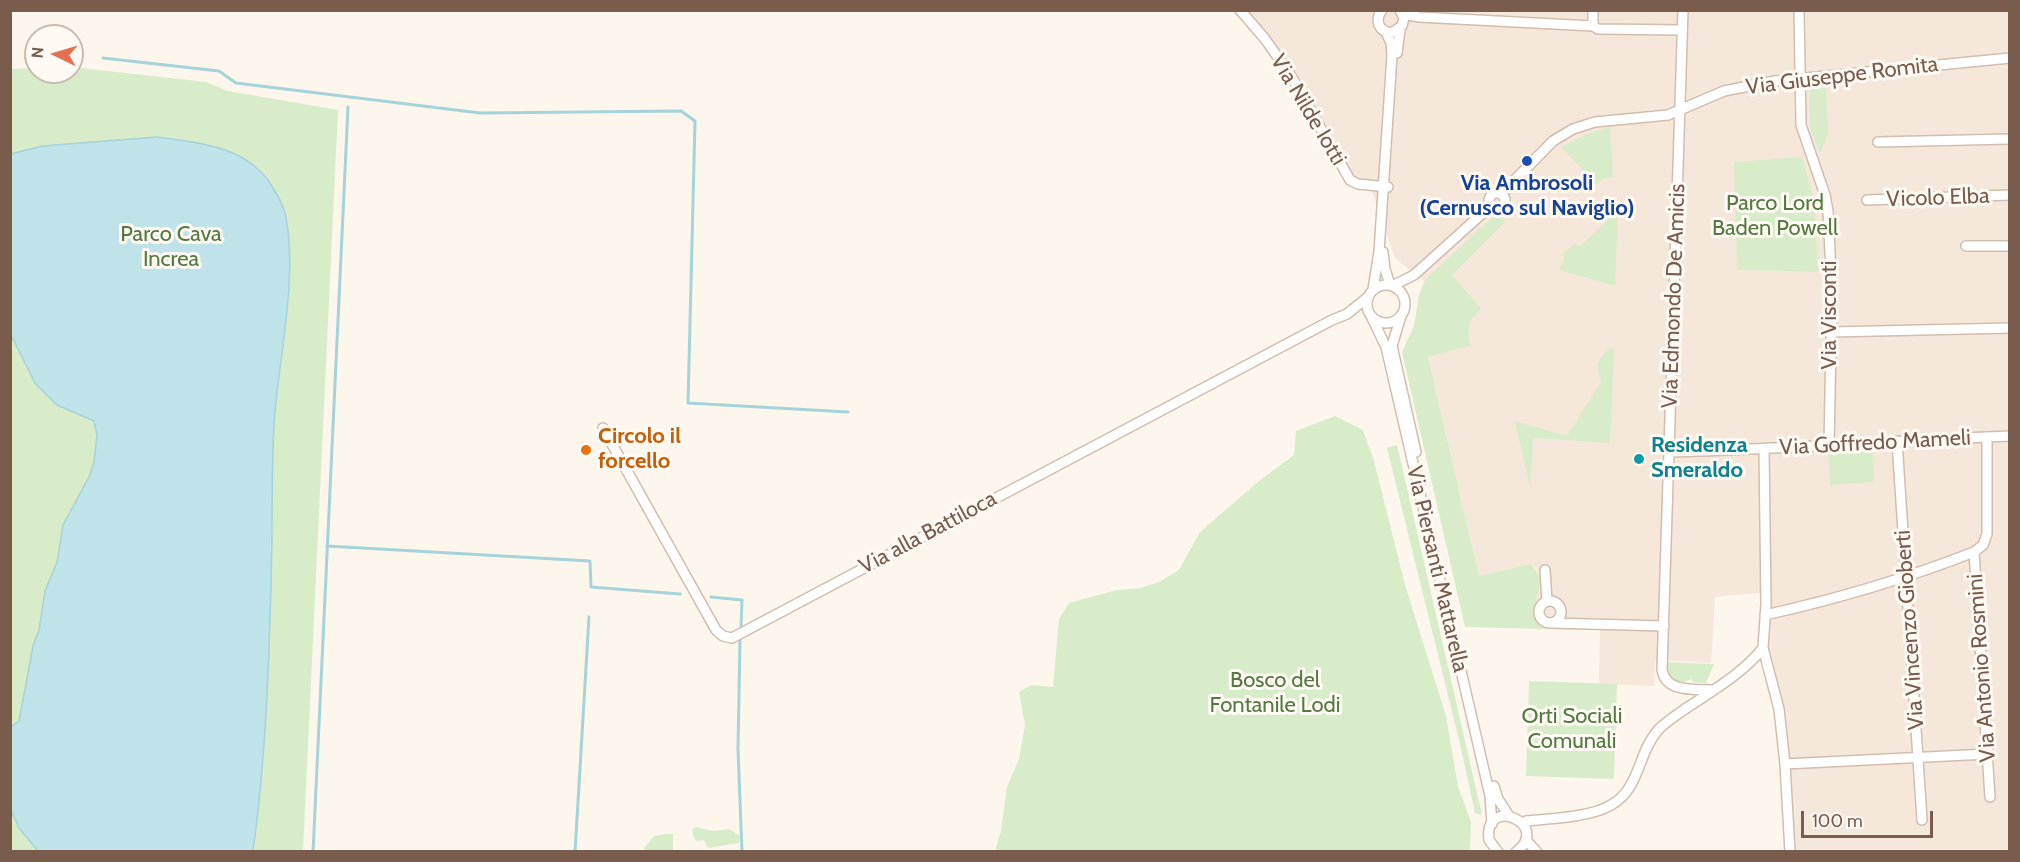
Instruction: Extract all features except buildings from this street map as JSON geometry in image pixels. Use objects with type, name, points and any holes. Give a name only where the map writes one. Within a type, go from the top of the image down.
[{"type":"street","name":"Via Nilde Iotti","points":[[1240,10],[1265,39],[1291,76],[1348,177],[1358,184],[1386,187]]},
{"type":"street","points":[[1382,10],[1378,25],[1390,38],[1392,48],[1383,256],[1386,276],[1391,285],[1400,291],[1404,300]]},
{"type":"street","points":[[1593,10],[1593,26]]},
{"type":"street","name":"Via Edmondo De Amicis","points":[[1683,10],[1662,670],[1666,682],[1678,687],[1713,690]]},
{"type":"street","name":"Via Visconti","points":[[1799,10],[1801,125],[1825,195],[1828,211],[1832,332],[1829,444]]},
{"type":"street","points":[[1401,19],[1419,16],[1593,26],[1598,29],[1682,30]]},
{"type":"street","points":[[1401,19],[1378,256],[1367,309],[1372,317],[1387,323],[1401,315],[1414,275]]},
{"type":"street","points":[[1386,32],[1394,33],[1401,19]]},
{"type":"street","name":"Via Giuseppe Romita","points":[[1414,275],[1489,208],[1492,195],[1504,194],[1546,146],[1573,129],[1604,120],[1661,116],[1680,111],[1724,91],[1799,78],[2010,58]]},
{"type":"street","points":[[1878,142],[2010,139]]},
{"type":"street","name":"Vicolo Elba","points":[[1867,200],[2010,195]]},
{"type":"street","points":[[1966,246],[2010,246]]},
{"type":"street","points":[[1370,293],[1381,285],[1391,285],[1414,275]]},
{"type":"street","name":"Via alla Battiloca","points":[[603,428],[716,630],[728,638],[736,636],[1347,314],[1370,293]]},
{"type":"street","name":"Via alla Battiloca","points":[[1347,314],[1372,317]]},
{"type":"street","name":"Via Piersanti Mattarella","points":[[1401,315],[1393,341],[1393,352],[1496,795],[1509,816]]},
{"type":"street","name":"Via Piersanti Mattarella","points":[[1372,317],[1386,347],[1490,796],[1492,824],[1489,829],[1489,840],[1498,852]]},
{"type":"street","points":[[1832,332],[2010,328]]},
{"type":"street","name":"Via Goffredo Mameli","points":[[1669,452],[2010,436]]},
{"type":"street","name":"Via Antonio Rosmini","points":[[1987,437],[1987,534],[1983,544],[1974,552],[1990,797]]},
{"type":"street","name":"Via Vincenzo Gioberti","points":[[1897,441],[1922,820]]},
{"type":"street","points":[[1764,449],[1765,615],[1763,648],[1777,696],[1785,764],[1790,852]]},
{"type":"street","points":[[1765,615],[1841,598],[1906,578],[1974,552]]},
{"type":"street","points":[[1545,570],[1547,601],[1540,608],[1539,614],[1542,620],[1552,623],[1664,626]]},
{"type":"street","points":[[1547,601],[1557,604],[1561,614],[1569,622]]},
{"type":"street","points":[[1552,623],[1558,620],[1561,614]]},
{"type":"street","points":[[1523,824],[1526,821],[1596,812],[1619,800],[1632,786],[1647,745],[1658,730],[1752,660],[1763,648]]},
{"type":"street","points":[[1785,764],[1987,754]]},
{"type":"street","points":[[1492,824],[1500,817],[1509,816],[1520,820],[1526,840],[1537,852]]},
{"type":"street","points":[[1517,851],[1526,840]]},
{"type":"shaded area","points":[[1242,11],[2009,11],[2009,851],[1793,851],[1789,761],[1776,677],[1769,653],[1768,592],[1715,597],[1711,663],[1655,660],[1654,686],[1599,684],[1600,630],[1546,629],[1539,625],[1533,613],[1538,597],[1539,578],[1536,569],[1530,564],[1479,576],[1428,357],[1426,283],[1395,258],[1369,183],[1354,179],[1290,66]]},
{"type":"green space","name":"Parco Cava Increa","points":[[24,68],[24,84],[84,84],[84,68],[206,82],[228,91],[338,110],[303,851],[11,851],[10,69]]},
{"type":"green space","points":[[1826,88],[1828,133],[1820,154],[1810,127],[1809,89]]},
{"type":"green space","points":[[1610,127],[1613,177],[1605,178],[1596,184],[1561,147],[1586,134]]},
{"type":"green space","name":"Parco Lord Baden Powell","points":[[1802,157],[1814,199],[1818,272],[1737,270],[1734,162]]},
{"type":"green space","points":[[1614,214],[1618,214],[1615,286],[1559,270],[1564,259],[1563,254],[1574,244],[1581,246]]},
{"type":"green space","points":[[1498,216],[1505,222],[1452,275],[1481,309],[1473,317],[1470,325],[1470,346],[1428,357],[1479,576],[1530,564],[1537,572],[1539,581],[1535,615],[1538,623],[1546,629],[1465,627],[1402,352],[1414,326],[1419,295],[1424,282],[1486,223]]},
{"type":"green space","points":[[1609,348],[1614,349],[1610,443],[1533,438],[1530,488],[1515,421],[1563,435],[1568,434],[1601,382],[1598,364]]},
{"type":"green space","name":"Bosco del Fontanile Lodi","points":[[1335,416],[1363,430],[1374,461],[1405,585],[1446,716],[1458,786],[1471,822],[1470,851],[995,851],[1001,831],[1007,787],[1019,759],[1025,725],[1019,692],[1031,685],[1053,687],[1059,619],[1069,603],[1117,590],[1141,588],[1159,582],[1179,570],[1200,532],[1259,481],[1294,455],[1296,431]]},
{"type":"green space","points":[[1397,445],[1482,815],[1475,813],[1387,448]]},
{"type":"green space","points":[[1872,448],[1874,482],[1830,485],[1828,450]]},
{"type":"green space","points":[[1666,662],[1714,664],[1706,683],[1693,682],[1691,679],[1681,682],[1670,676]]},
{"type":"green space","name":"Orti Sociali Comunali","points":[[1529,681],[1617,684],[1614,779],[1526,776]]},
{"type":"green space","points":[[696,827],[714,831],[729,829],[740,836],[739,843],[708,848],[704,840],[694,839],[692,830]]},
{"type":"green space","points":[[673,834],[673,851],[645,851],[644,848],[654,836]]},
{"type":"water","name":"Parco Cava Increa","points":[[157,137],[222,149],[251,163],[273,188],[286,217],[289,242],[289,294],[274,425],[267,695],[262,774],[253,851],[38,851],[19,828],[11,810],[11,727],[19,721],[45,591],[57,562],[63,525],[89,477],[94,462],[97,435],[94,421],[57,405],[35,383],[11,335],[11,154],[42,146]]},
{"type":"waterway","points":[[103,58],[219,71],[236,83],[480,113],[681,111],[695,121],[688,403],[848,412]]},
{"type":"waterway","points":[[313,852],[348,107]]},
{"type":"waterway","points":[[327,546],[590,561],[591,587],[680,594]]},
{"type":"waterway","points":[[711,597],[742,600],[741,627]]},
{"type":"waterway","points":[[575,852],[589,617]]},
{"type":"waterway","points":[[740,640],[738,749],[742,852]]},
{"type":"place","name":"Via Ambrosoli (Cernusco sul Naviglio)","points":[[1527,161]]},
{"type":"place","name":"Circolo il forcello","points":[[586,450]]},
{"type":"place","name":"Residenza Smeraldo","points":[[1639,459]]}]
